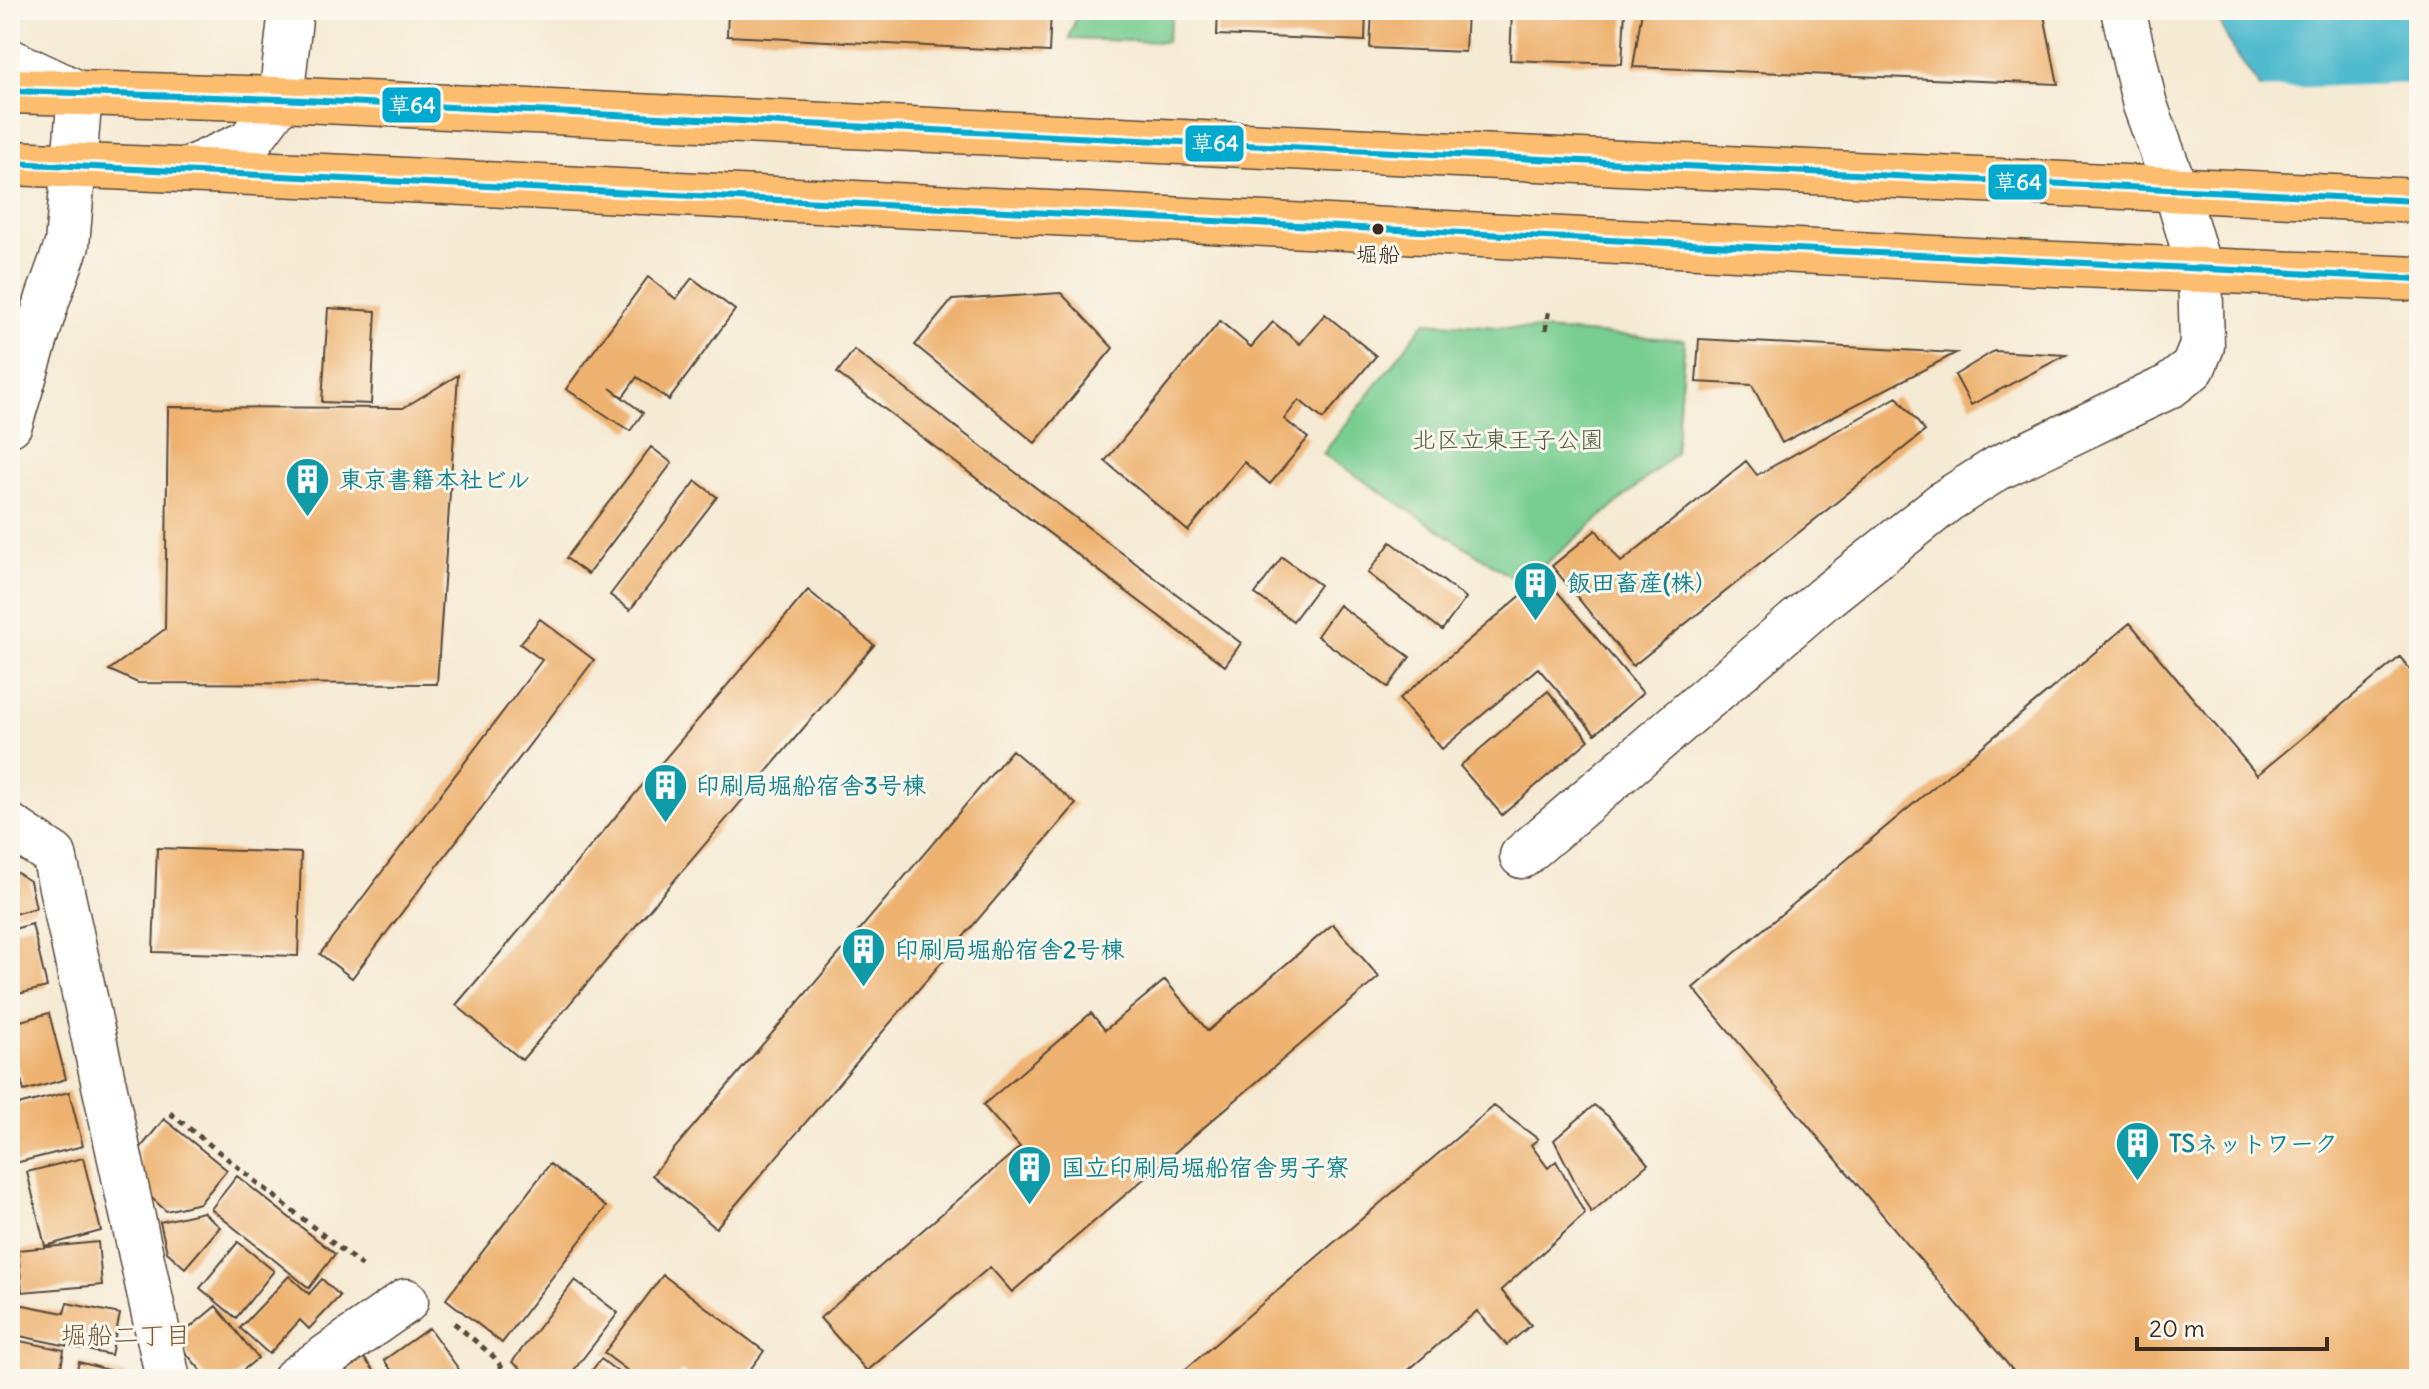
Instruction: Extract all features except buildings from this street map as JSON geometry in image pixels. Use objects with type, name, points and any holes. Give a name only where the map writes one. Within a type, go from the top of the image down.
[{"type":"main road","points":[[10,91],[281,99],[2419,201]]},
{"type":"main road","points":[[10,163],[2400,279]]},
{"type":"street","points":[[187,170],[249,142],[281,99],[291,10]]},
{"type":"street","points":[[1522,856],[1823,599],[1946,501],[1998,468],[2170,386],[2193,368],[2202,346],[2200,271],[2176,190],[2145,105],[2123,10]]},
{"type":"street","points":[[10,61],[80,94],[67,245],[10,424]]},
{"type":"street","points":[[10,826],[54,855],[168,1379]]},
{"type":"street","points":[[295,1379],[406,1301]]},
{"type":"path","points":[[1546,330],[1549,307]]},
{"type":"path","points":[[97,1056],[406,1301],[425,1298],[493,1356],[511,1379]]},
{"type":"green space","points":[[1078,10],[1174,10],[1166,42],[1069,39]]},
{"type":"green space","name":"北区立東王子公園","points":[[1425,322],[1685,340],[1675,454],[1522,584],[1323,454]]},
{"type":"water","points":[[2213,10],[2419,10],[2419,313],[2233,49]]},
{"type":"pier","points":[[2419,83],[2419,317],[2256,89]]},
{"type":"transit line","name":"草64","points":[[10,91],[281,99],[2419,201]]},
{"type":"transit line","name":"草64","points":[[10,163],[2419,279]]},
{"type":"place","name":"堀船","points":[[1378,229]]},
{"type":"place","name":"東京書籍本社ビル","points":[[308,519]]},
{"type":"place","name":"飯田畜産(株）","points":[[1536,622]]},
{"type":"place","name":"印刷局堀船宿舎3号棟","points":[[665,825]]},
{"type":"place","name":"印刷局堀船宿舎2号棟","points":[[864,989]]},
{"type":"place","name":"TSネットワーク","points":[[2138,1183]]},
{"type":"place","name":"国立印刷局堀船宿舎男子寮","points":[[1030,1207]]},
{"type":"district","name":"堀船二丁目","points":[[126,1335]]}]
